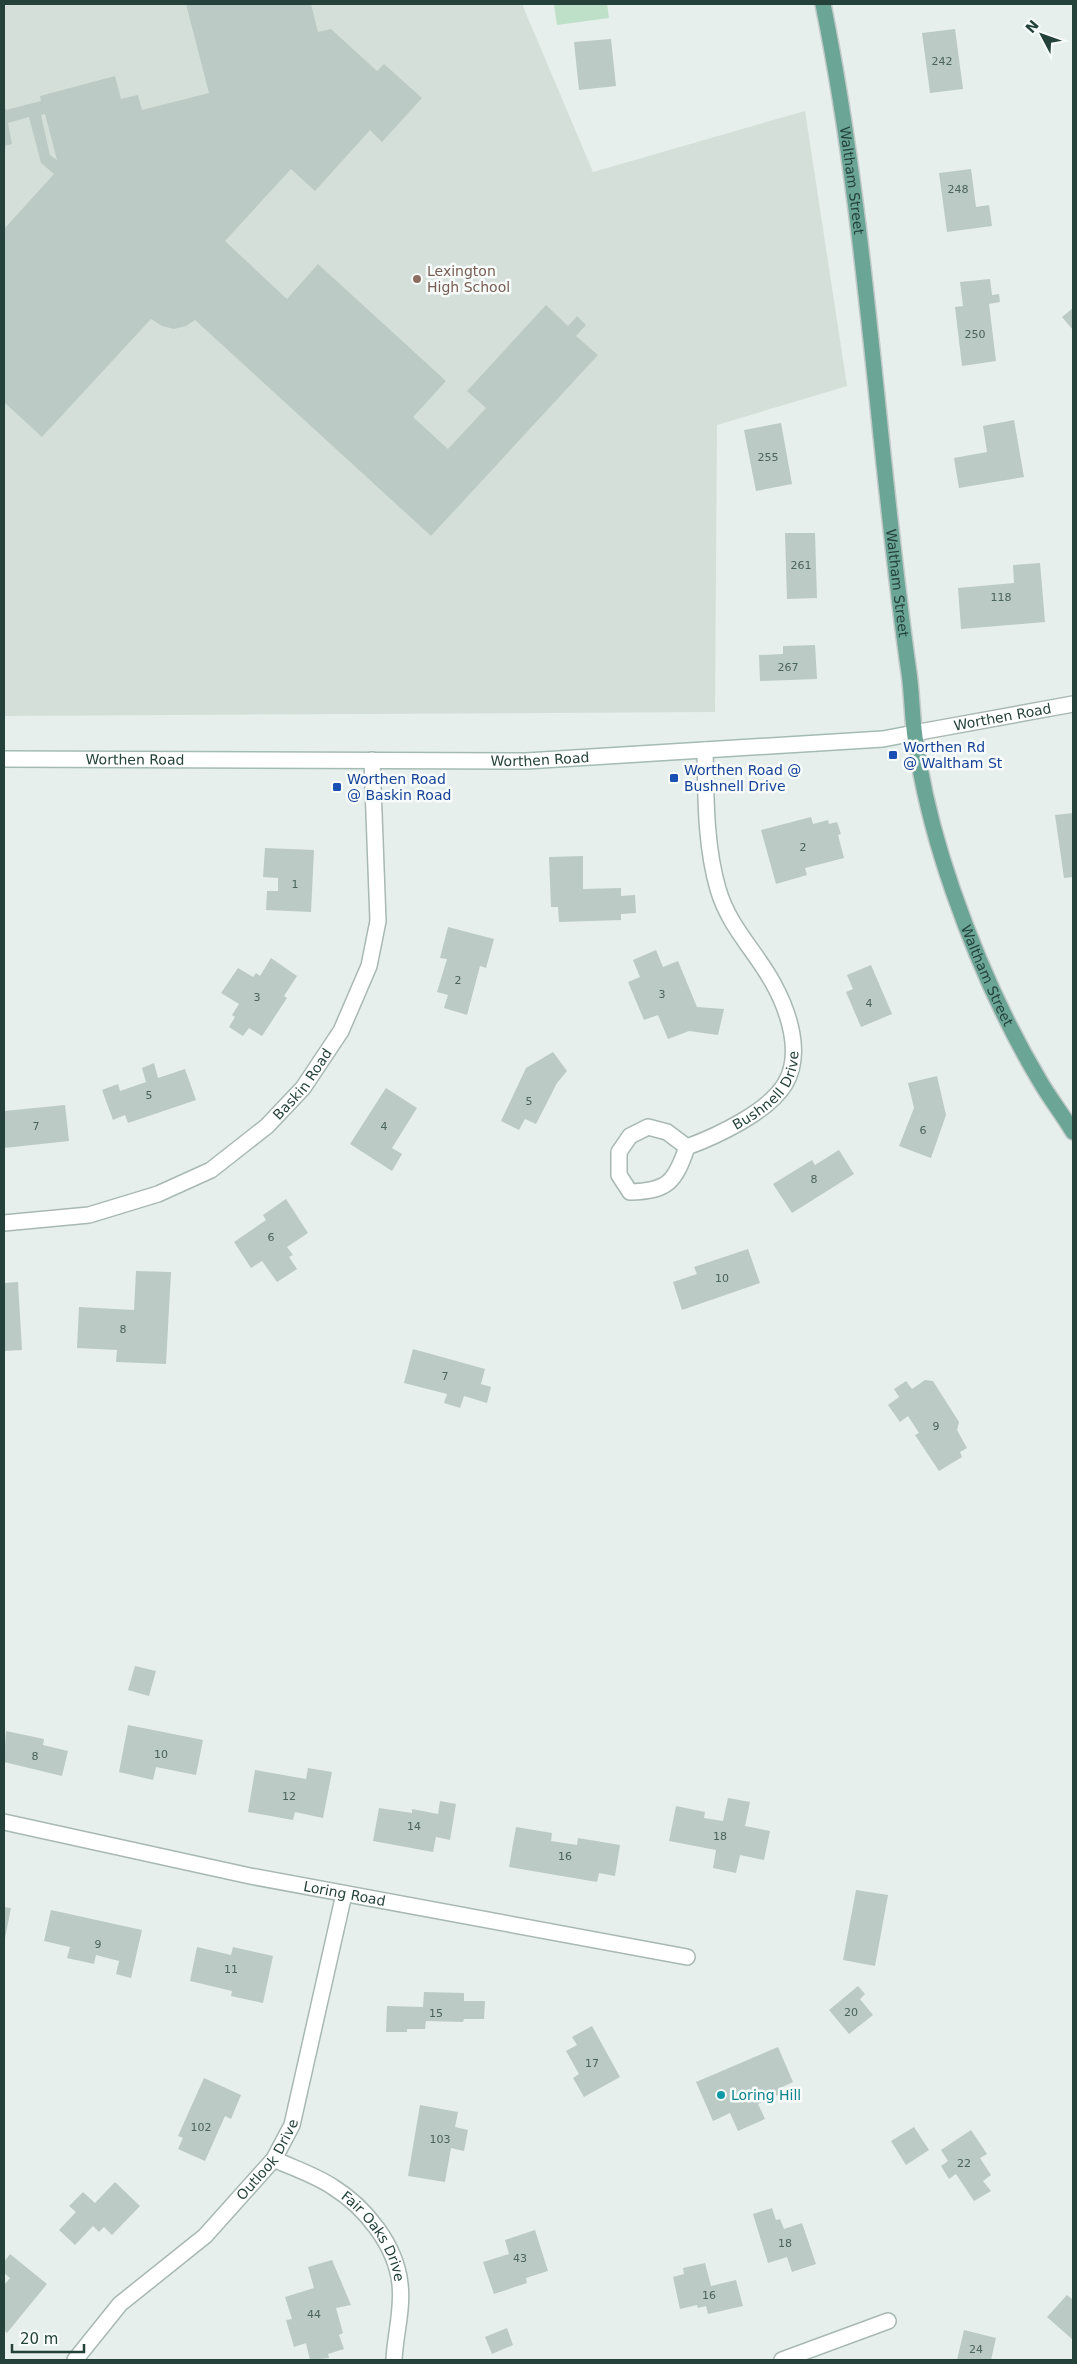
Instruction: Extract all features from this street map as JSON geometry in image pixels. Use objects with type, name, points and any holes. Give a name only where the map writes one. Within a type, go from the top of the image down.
[{"type":"main road","name":"Waltham Street","points":[[823,4],[837,73],[850,161],[878,392],[895,576],[910,677],[914,733],[921,778],[952,889],[982,966],[1041,1083],[1073,1132]]},
{"type":"street","name":"Worthen Road","points":[[4,759],[526,760],[882,739],[1073,704]]},
{"type":"street","name":"Bushnell Drive","points":[[688,1148],[714,1137],[760,1110],[785,1084],[794,1052],[789,1021],[773,983],[738,934],[718,890],[708,838],[704,750]]},
{"type":"street","name":"Baskin Road","points":[[4,1223],[89,1215],[158,1194],[185,1182],[211,1170],[267,1126],[302,1088],[341,1031],[369,966],[378,921],[372,760]]},
{"type":"street","points":[[648,1127],[667,1132],[688,1148],[680,1168],[666,1186],[646,1192],[630,1192],[619,1175],[619,1152],[630,1136],[648,1127]]},
{"type":"street","name":"Loring Road","points":[[4,1822],[170,1860],[687,1957]]},
{"type":"street","name":"Outlook Drive","points":[[75,2360],[120,2304],[205,2236],[274,2159],[292,2125],[344,1894]]},
{"type":"street","name":"Fair Oaks Drive","points":[[274,2159],[333,2187],[377,2226],[393,2258],[400,2282],[401,2300],[394,2360]]},
{"type":"street","points":[[782,2360],[888,2321]]},
{"type":"shaded area","name":"Lexington High School","points":[[4,4],[522,4],[593,172],[805,111],[847,386],[717,425],[715,712],[4,716]]},
{"type":"green space","points":[[554,4],[607,4],[609,18],[557,25]]},
{"type":"building","points":[[186,4],[311,4],[318,32],[331,29],[377,71],[384,64],[422,98],[382,142],[370,130],[315,191],[291,169],[225,241],[287,299],[318,264],[446,381],[413,417],[448,449],[486,408],[467,391],[546,305],[568,326],[577,316],[586,325],[576,336],[598,355],[431,536],[195,320],[186,326],[174,329],[162,326],[151,319],[42,437],[4,402],[4,229],[54,174],[41,163],[29,117],[8,123],[12,144],[4,146],[4,106],[6,110],[41,101],[40,96],[115,76],[121,99],[138,95],[142,110],[209,93]],"holes":[[[45,114],[57,160],[50,155],[41,115]]]},
{"type":"building","points":[[955,29],[963,89],[930,93],[922,33]]},
{"type":"building","points":[[611,39],[616,86],[579,90],[574,42]]},
{"type":"building","points":[[971,169],[976,207],[989,205],[992,226],[947,232],[939,173]]},
{"type":"building","points":[[990,279],[992,295],[999,294],[1000,302],[989,304],[996,361],[962,366],[955,307],[963,306],[960,282]]},
{"type":"building","points":[[1073,308],[1073,330],[1062,317]]},
{"type":"building","points":[[1014,420],[1024,477],[959,488],[954,458],[987,452],[983,426]]},
{"type":"building","points":[[781,423],[792,484],[756,491],[744,430]]},
{"type":"building","points":[[785,533],[815,533],[817,598],[787,599]]},
{"type":"building","points":[[1040,563],[1045,622],[961,629],[958,588],[1014,583],[1013,565]]},
{"type":"building","points":[[815,645],[817,679],[760,681],[759,655],[783,654],[783,646]]},
{"type":"building","points":[[1073,813],[1073,877],[1064,878],[1055,815]]},
{"type":"building","points":[[811,817],[813,824],[828,820],[829,824],[837,822],[841,834],[838,835],[844,858],[805,868],[807,875],[776,884],[761,830]]},
{"type":"building","points":[[265,848],[314,850],[311,912],[266,910],[267,891],[278,891],[278,878],[263,877]]},
{"type":"building","points":[[583,856],[583,889],[621,888],[621,896],[635,895],[636,913],[621,914],[621,920],[559,922],[558,907],[551,907],[549,857]]},
{"type":"building","points":[[448,927],[494,939],[486,968],[480,966],[467,1015],[444,1008],[448,995],[437,992],[447,959],[440,958]]},
{"type":"building","points":[[656,950],[663,967],[678,961],[697,1007],[724,1009],[718,1035],[689,1031],[668,1039],[658,1015],[644,1020],[628,982],[640,977],[633,960]]},
{"type":"building","points":[[271,958],[297,976],[284,996],[287,998],[262,1036],[249,1028],[243,1036],[229,1027],[235,1017],[232,1015],[239,1004],[221,993],[238,968],[253,977],[256,973],[260,976]]},
{"type":"building","points":[[871,965],[892,1014],[861,1027],[846,992],[853,989],[847,975]]},
{"type":"building","points":[[553,1052],[567,1071],[557,1083],[536,1124],[525,1119],[519,1130],[501,1121],[526,1068]]},
{"type":"building","points":[[154,1063],[158,1078],[185,1069],[196,1100],[128,1123],[125,1115],[113,1120],[102,1090],[118,1084],[120,1091],[146,1082],[142,1068]]},
{"type":"building","points":[[937,1076],[946,1115],[931,1158],[899,1146],[914,1108],[908,1083]]},
{"type":"building","points":[[386,1088],[417,1108],[392,1148],[402,1154],[392,1171],[350,1144]]},
{"type":"building","points":[[65,1105],[69,1141],[4,1148],[4,1111]]},
{"type":"building","points":[[839,1150],[854,1174],[792,1213],[773,1184],[812,1160],[815,1165]]},
{"type":"building","points":[[286,1199],[308,1233],[287,1247],[293,1255],[289,1257],[297,1269],[277,1282],[262,1261],[251,1268],[234,1242],[266,1220],[263,1215]]},
{"type":"building","points":[[748,1249],[760,1283],[682,1310],[673,1282],[697,1274],[694,1267]]},
{"type":"building","points":[[136,1271],[171,1272],[166,1364],[116,1362],[117,1350],[77,1348],[79,1307],[134,1310]]},
{"type":"building","points":[[18,1282],[22,1350],[4,1351],[4,1283]]},
{"type":"building","points":[[413,1349],[485,1369],[481,1384],[491,1387],[487,1403],[464,1396],[460,1408],[444,1403],[447,1394],[404,1383]]},
{"type":"building","points":[[925,1380],[933,1381],[959,1422],[957,1430],[967,1448],[960,1452],[962,1457],[939,1471],[915,1435],[919,1433],[908,1416],[900,1422],[888,1405],[899,1397],[894,1389],[906,1381],[912,1389]]},
{"type":"building","points":[[135,1666],[156,1671],[149,1696],[128,1690]]},
{"type":"building","points":[[128,1725],[203,1740],[196,1775],[156,1767],[153,1780],[119,1772]]},
{"type":"building","points":[[6,1731],[44,1739],[43,1745],[68,1751],[62,1776],[4,1762]]},
{"type":"building","points":[[308,1768],[332,1772],[323,1818],[295,1812],[293,1820],[248,1812],[255,1770],[306,1779]]},
{"type":"building","points":[[728,1798],[750,1802],[745,1826],[770,1831],[764,1860],[740,1855],[736,1873],[713,1868],[716,1850],[669,1841],[676,1806],[705,1812],[704,1818],[723,1821]]},
{"type":"building","points":[[440,1801],[456,1804],[450,1840],[436,1837],[433,1852],[373,1841],[379,1808],[412,1813],[412,1809],[438,1814]]},
{"type":"building","points":[[516,1827],[552,1833],[551,1841],[577,1845],[578,1838],[620,1845],[615,1876],[599,1873],[597,1882],[509,1867]]},
{"type":"building","points":[[856,1890],[888,1895],[875,1966],[843,1960]]},
{"type":"building","points":[[4,1907],[11,1908],[5,1938],[4,1938]]},
{"type":"building","points":[[51,1910],[142,1930],[131,1978],[116,1974],[119,1961],[96,1955],[94,1964],[67,1958],[70,1947],[44,1941]]},
{"type":"building","points":[[197,1947],[231,1955],[233,1947],[273,1956],[263,2003],[231,1996],[232,1991],[190,1981]]},
{"type":"building","points":[[858,1986],[865,1994],[860,1999],[873,2015],[849,2034],[829,2010]]},
{"type":"building","points":[[424,1992],[464,1993],[464,2001],[485,2001],[484,2019],[464,2019],[463,2022],[426,2021],[425,2029],[407,2029],[407,2032],[386,2032],[387,2006],[423,2007]]},
{"type":"building","points":[[592,2026],[620,2077],[584,2097],[573,2078],[579,2074],[566,2051],[577,2045],[572,2037]]},
{"type":"building","points":[[778,2047],[793,2082],[780,2088],[782,2093],[758,2104],[765,2119],[738,2131],[730,2113],[713,2121],[696,2082]]},
{"type":"building","points":[[204,2078],[241,2095],[231,2119],[225,2116],[205,2161],[178,2149],[183,2138],[178,2136]]},
{"type":"building","points":[[420,2105],[458,2112],[455,2127],[468,2130],[464,2151],[451,2148],[445,2182],[408,2176]]},
{"type":"building","points":[[914,2127],[929,2150],[906,2165],[891,2141]]},
{"type":"building","points":[[971,2130],[987,2154],[980,2158],[991,2175],[983,2181],[991,2191],[974,2201],[956,2174],[949,2179],[941,2166],[948,2161],[941,2150]]},
{"type":"building","points":[[115,2182],[140,2206],[112,2235],[104,2227],[99,2232],[93,2226],[75,2245],[59,2230],[76,2212],[69,2206],[83,2192],[95,2203]]},
{"type":"building","points":[[772,2208],[776,2220],[780,2219],[784,2229],[802,2223],[816,2264],[792,2272],[787,2257],[768,2263],[753,2214]]},
{"type":"building","points":[[535,2230],[548,2271],[526,2278],[527,2283],[494,2294],[483,2262],[509,2254],[505,2240]]},
{"type":"building","points":[[10,2254],[47,2284],[7,2333],[4,2330],[4,2285],[10,2278],[4,2273],[4,2262]]},
{"type":"building","points":[[332,2260],[351,2305],[336,2308],[343,2333],[339,2335],[344,2349],[328,2354],[329,2358],[310,2360],[306,2343],[294,2347],[286,2320],[292,2319],[285,2297],[314,2288],[308,2267]]},
{"type":"building","points":[[705,2263],[711,2286],[736,2280],[743,2306],[708,2314],[706,2306],[698,2308],[697,2305],[680,2309],[673,2277],[684,2274],[683,2268]]},
{"type":"building","points":[[1067,2295],[1072,2299],[1073,2297],[1073,2340],[1047,2317]]},
{"type":"building","points":[[507,2328],[513,2345],[492,2354],[485,2337]]},
{"type":"building","points":[[964,2330],[996,2338],[991,2360],[957,2360]]},
{"type":"place","name":"Lexington High School","points":[[417,279]]},
{"type":"place","name":"Worthen Rd @ Waltham St","points":[[893,755]]},
{"type":"place","name":"Worthen Road @ Bushnell Drive","points":[[674,778]]},
{"type":"place","name":"Worthen Road @ Baskin Road","points":[[337,787]]},
{"type":"place","name":"Loring Hill","points":[[721,2095]]}]
